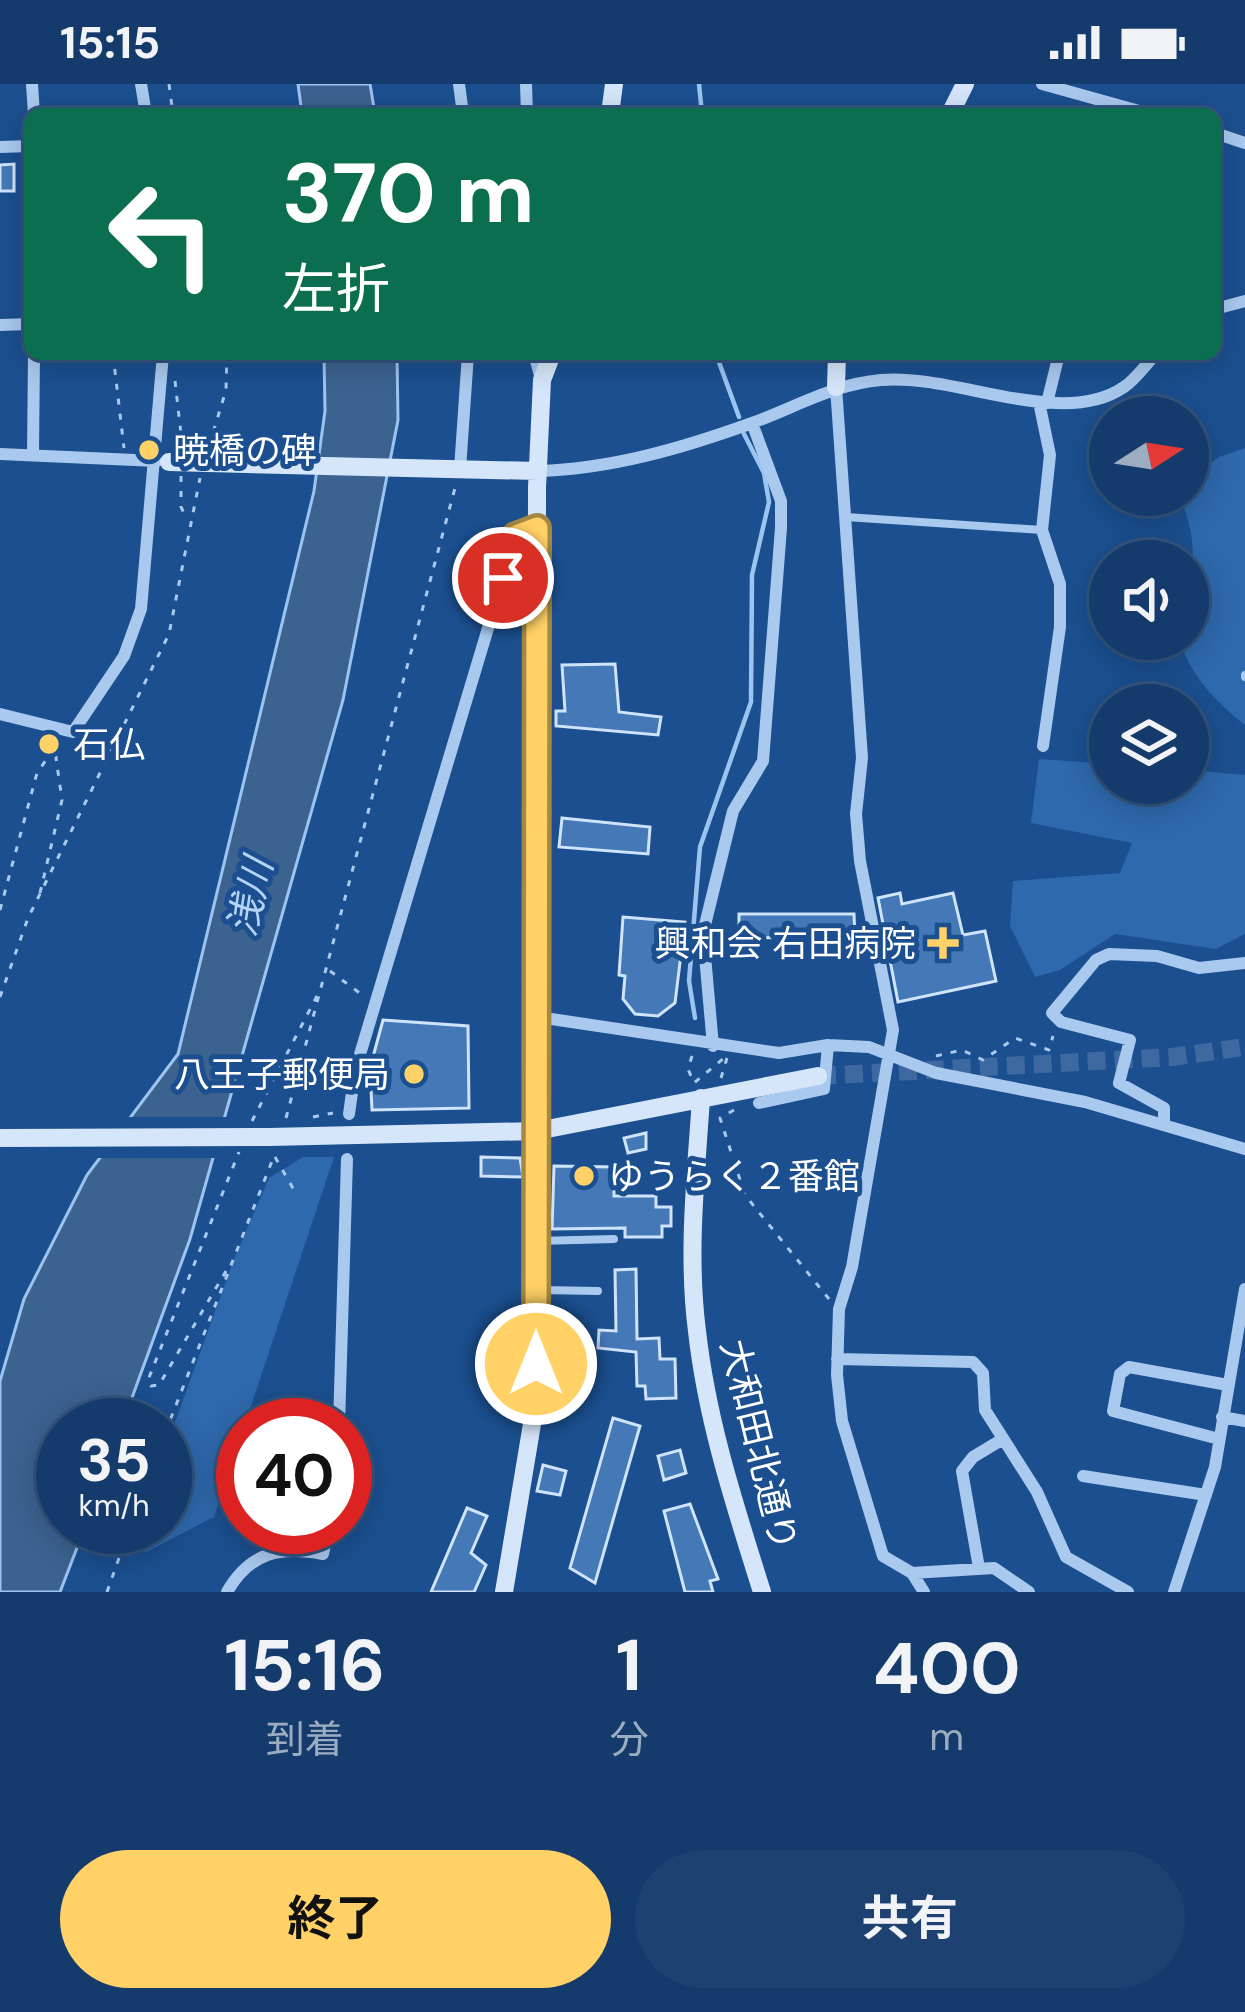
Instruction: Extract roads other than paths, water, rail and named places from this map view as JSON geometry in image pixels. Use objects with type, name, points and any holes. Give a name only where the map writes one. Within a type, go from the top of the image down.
[{"type":"street","points":[[1042,84],[1128,108]]},
{"type":"street","points":[[33,454],[34,360]]},
{"type":"street","points":[[0,715],[63,732],[76,730],[136,625],[172,463],[163,360]]},
{"type":"street","points":[[455,472],[467,360]]},
{"type":"street","points":[[513,1592],[504,1592],[533,1433],[536,1290],[537,528],[542,380],[537,360]]},
{"type":"street","points":[[542,380],[550,360]]},
{"type":"street","points":[[837,360],[862,758],[856,814],[874,943],[893,1030],[852,1268],[839,1309],[837,1359],[842,1421],[883,1556],[912,1573],[924,1592]]},
{"type":"street","points":[[1043,746],[1060,627],[1060,584],[1042,530],[1050,455],[1043,402],[1057,360]]},
{"type":"street","points":[[0,454],[455,472],[604,467],[752,423],[836,387],[884,380],[935,381],[1043,402],[1091,402],[1124,387],[1150,360]]},
{"type":"street","points":[[713,1046],[704,933],[733,811],[763,760],[781,528],[781,501],[752,423]]},
{"type":"street","points":[[344,1113],[516,536],[537,528]]},
{"type":"street","points":[[1164,1124],[1164,1108],[1120,1083],[1130,1040],[1058,1019],[1052,1013],[1096,960],[1109,954],[1157,956],[1199,968],[1245,962]]},
{"type":"street","points":[[538,1017],[779,1053],[828,1046],[890,1054],[936,1073],[1164,1124],[1245,1149]]},
{"type":"street","points":[[759,1102],[824,1088],[828,1046]]},
{"type":"street","points":[[0,1138],[272,1146],[537,1131],[818,1076]]},
{"type":"street","name":"大和田北通り","points":[[701,1098],[693,1231],[696,1327],[719,1450],[762,1592]]},
{"type":"street","points":[[340,1398],[347,1159]]},
{"type":"street","points":[[1174,1592],[1206,1495],[1245,1289]]},
{"type":"street","points":[[837,1359],[973,1362],[983,1373],[985,1410],[1037,1492],[1066,1557],[1128,1592]]},
{"type":"street","points":[[1219,1439],[1113,1411],[1120,1374],[1129,1367],[1228,1381],[1245,1379]]},
{"type":"street","points":[[1222,1418],[1245,1421]]},
{"type":"street","points":[[979,1568],[962,1471],[973,1457],[1003,1439]]},
{"type":"street","points":[[1083,1476],[1206,1495]]},
{"type":"street","points":[[227,1592],[242,1568],[266,1554]]},
{"type":"street","points":[[912,1573],[994,1568],[1029,1592]]},
{"type":"lane","points":[[845,517],[1042,530]]},
{"type":"lane","points":[[536,1241],[614,1239]]},
{"type":"lane","points":[[536,1290],[598,1291]]},
{"type":"water","points":[[298,84],[370,84],[374,108],[301,108]]},
{"type":"water","name":"浅川","points":[[324,360],[397,360],[398,420],[343,700],[190,1239],[132,1398],[36,1398],[36,1554],[75,1554],[60,1592],[0,1592],[0,1381],[24,1299],[87,1175],[178,1054],[314,491],[325,411]]},
{"type":"waterway","points":[[699,84],[701,108]]},
{"type":"waterway","points":[[718,360],[739,417]]},
{"type":"waterway","points":[[695,1018],[689,981],[700,847],[751,702],[752,575],[769,502],[764,473],[744,434]]},
{"type":"tunnel","points":[[818,1076],[1172,1057],[1245,1047]]},
{"type":"place","name":"暁橋の碑","points":[[149,450]]},
{"type":"place","name":"石仏","points":[[49,744]]},
{"type":"place","name":"興和会 右田病院","points":[[943,943]]},
{"type":"place","name":"八王子郵便局","points":[[414,1074]]},
{"type":"place","name":"ゆうらく２番館","points":[[584,1176]]}]
